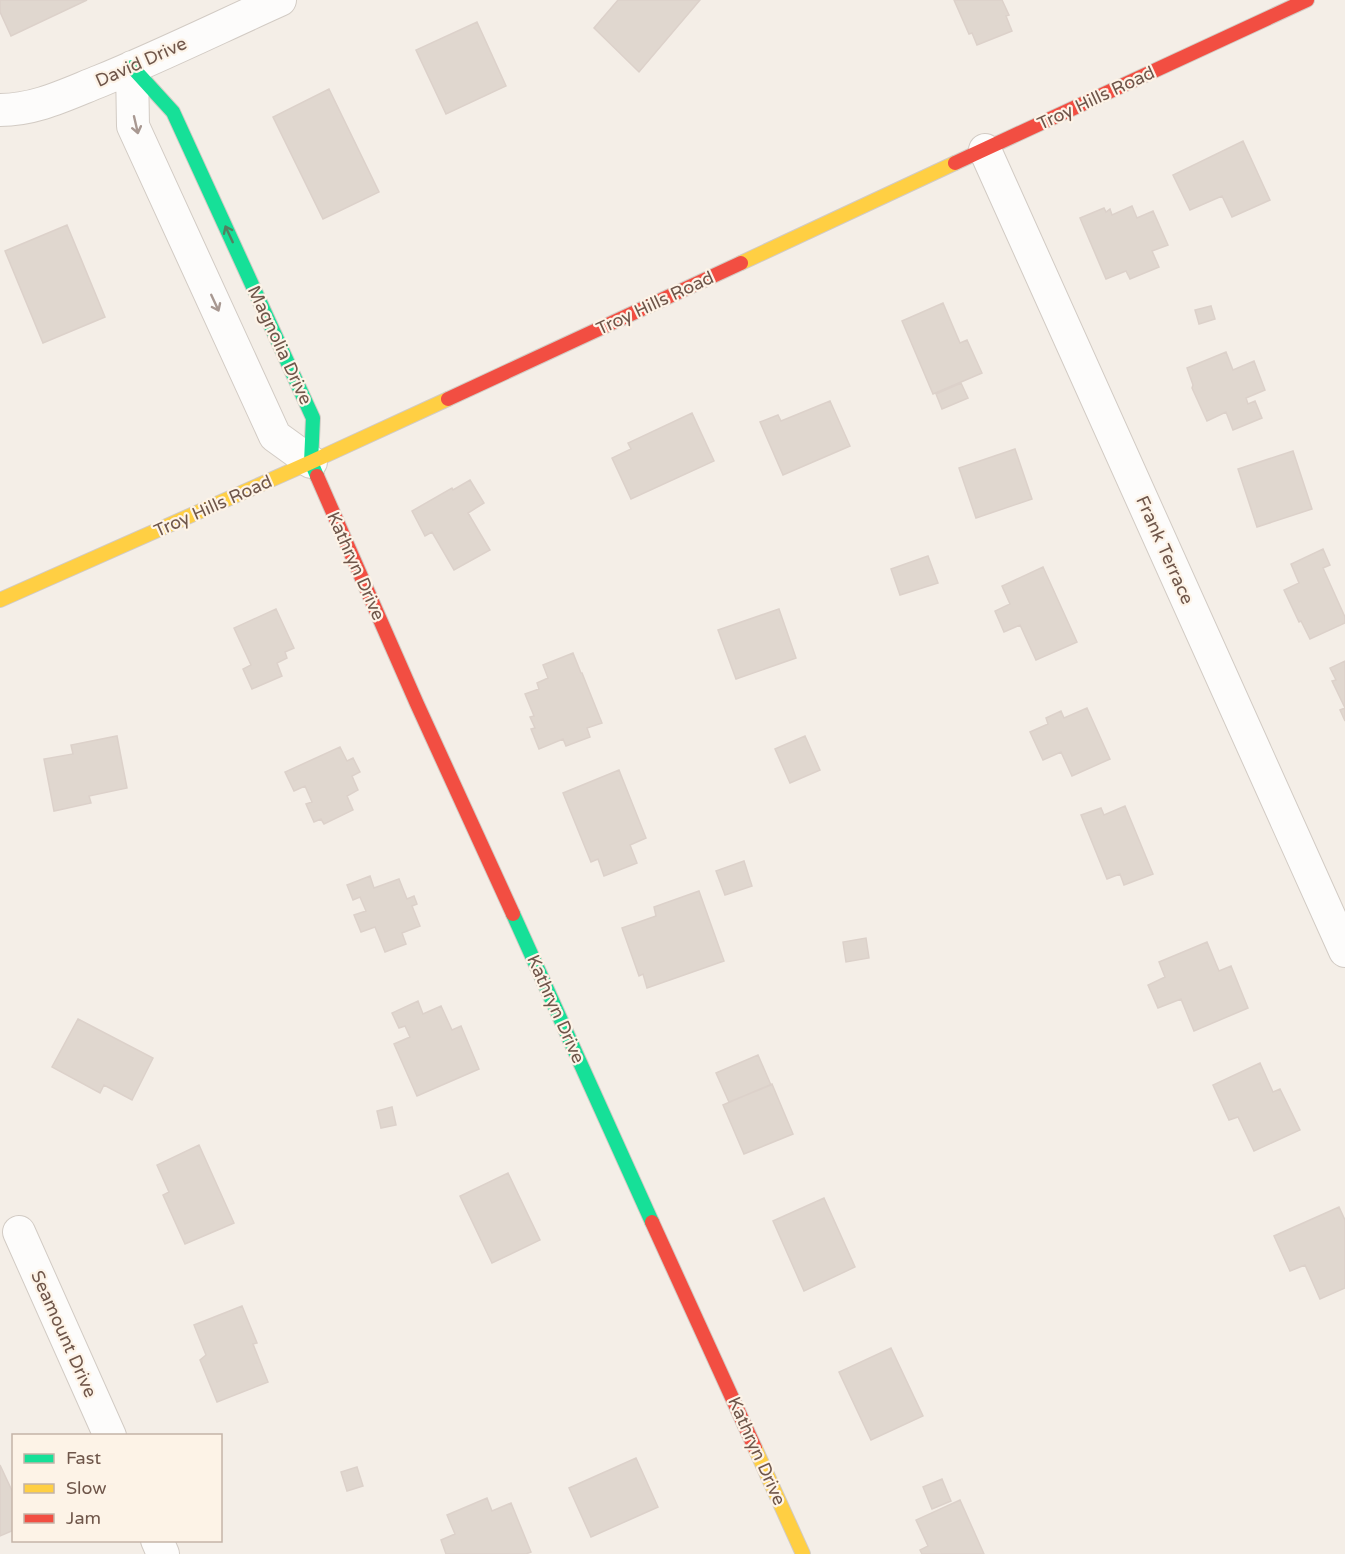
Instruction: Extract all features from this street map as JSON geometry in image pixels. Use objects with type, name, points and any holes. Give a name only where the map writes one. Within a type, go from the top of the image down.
[{"type":"street","name":"David Drive","points":[[0,110],[14,110],[43,104],[132,67],[279,0]]},
{"type":"street","name":"Troy Hills Road","points":[[0,600],[311,462],[1307,0]]},
{"type":"street","points":[[132,67],[134,126],[138,136],[275,436],[311,462]]},
{"type":"street","name":"Magnolia Drive","points":[[132,67],[173,112],[313,418],[311,462]]},
{"type":"street","name":"Frank Terrace","points":[[985,150],[1345,951]]},
{"type":"street","name":"Kathryn Drive","points":[[311,462],[417,704],[803,1554]]},
{"type":"street","name":"Seamount Drive","points":[[19,1232],[109,1434]]},
{"type":"building","points":[[0,0],[87,0],[11,36],[0,12]]},
{"type":"building","points":[[618,0],[700,0],[639,72],[594,28]]},
{"type":"building","points":[[954,0],[1002,0],[1009,15],[1006,16],[1012,31],[977,45],[972,33],[969,34]]},
{"type":"building","points":[[477,22],[506,86],[446,114],[416,50]]},
{"type":"building","points":[[329,89],[379,192],[323,219],[273,117]]},
{"type":"building","points":[[1243,141],[1270,200],[1232,217],[1222,196],[1190,210],[1173,175]]},
{"type":"building","points":[[1132,206],[1137,218],[1153,211],[1168,245],[1152,251],[1159,267],[1130,279],[1126,271],[1106,279],[1080,218],[1104,208],[1106,212],[1110,209],[1112,215]]},
{"type":"building","points":[[67,225],[105,317],[43,343],[5,251]]},
{"type":"building","points":[[943,303],[960,343],[967,340],[982,373],[933,394],[902,321]]},
{"type":"building","points":[[1211,306],[1215,319],[1199,324],[1195,310]]},
{"type":"building","points":[[1226,352],[1233,370],[1254,361],[1265,390],[1246,398],[1248,404],[1255,401],[1262,418],[1233,430],[1226,412],[1207,421],[1192,388],[1187,368]]},
{"type":"building","points":[[961,383],[968,398],[942,409],[936,394]]},
{"type":"building","points":[[830,401],[850,446],[783,475],[760,422],[778,415],[781,421]]},
{"type":"building","points":[[692,413],[714,461],[631,499],[612,458],[631,449],[628,443]]},
{"type":"building","points":[[1015,449],[1032,499],[976,518],[959,468]]},
{"type":"building","points":[[1293,451],[1312,509],[1257,527],[1238,469]]},
{"type":"building","points":[[470,480],[484,503],[468,513],[490,550],[454,570],[432,532],[425,536],[412,511]]},
{"type":"building","points":[[1323,549],[1330,565],[1323,568],[1345,617],[1345,623],[1310,639],[1284,590],[1299,583],[1291,564]]},
{"type":"building","points":[[928,556],[938,583],[900,595],[891,569]]},
{"type":"building","points":[[1043,567],[1077,642],[1036,660],[1020,625],[1004,632],[995,611],[1010,604],[1002,586]]},
{"type":"building","points":[[276,609],[294,648],[285,652],[287,658],[277,663],[282,676],[252,689],[243,669],[251,665],[234,628]]},
{"type":"building","points":[[779,609],[796,658],[736,679],[718,630]]},
{"type":"building","points":[[573,653],[602,723],[587,728],[590,737],[566,746],[563,739],[539,749],[531,729],[535,728],[530,717],[534,716],[525,694],[539,689],[537,683],[548,678],[543,665]]},
{"type":"building","points":[[1345,661],[1345,708],[1332,681],[1336,680],[1330,668]]},
{"type":"building","points":[[1087,708],[1110,759],[1072,776],[1061,752],[1043,760],[1030,732],[1048,724],[1046,718],[1061,711],[1064,718]]},
{"type":"building","points":[[1345,708],[1345,721],[1340,710]]},
{"type":"building","points":[[117,736],[127,788],[89,796],[91,803],[54,811],[44,759],[73,754],[71,745]]},
{"type":"building","points":[[805,736],[820,770],[790,783],[775,749]]},
{"type":"building","points":[[340,747],[347,761],[353,758],[360,772],[352,776],[358,790],[347,796],[353,810],[324,824],[321,819],[314,822],[306,804],[312,802],[305,786],[294,791],[285,772]]},
{"type":"building","points":[[619,770],[646,838],[630,845],[637,863],[604,876],[598,859],[591,862],[563,793]]},
{"type":"building","points":[[1125,806],[1153,874],[1124,885],[1120,874],[1107,879],[1081,815],[1101,808],[1104,815]]},
{"type":"building","points":[[744,861],[752,886],[725,895],[716,871]]},
{"type":"building","points":[[370,876],[374,888],[399,879],[407,899],[414,896],[417,904],[412,906],[420,926],[402,933],[406,944],[385,952],[375,927],[361,932],[354,915],[366,911],[360,897],[353,900],[347,885]]},
{"type":"building","points":[[699,891],[724,961],[647,988],[643,974],[639,976],[622,928],[656,916],[654,907]]},
{"type":"building","points":[[866,938],[869,958],[846,962],[843,942]]},
{"type":"building","points":[[1207,942],[1219,971],[1231,966],[1248,1008],[1194,1031],[1181,999],[1158,1008],[1148,985],[1165,977],[1159,962]]},
{"type":"building","points":[[418,1001],[423,1014],[441,1006],[452,1030],[461,1026],[479,1069],[417,1096],[394,1044],[410,1037],[405,1026],[399,1028],[392,1013]]},
{"type":"building","points":[[78,1019],[153,1058],[132,1100],[104,1085],[100,1093],[52,1067]]},
{"type":"building","points":[[758,1055],[771,1085],[729,1102],[716,1073]]},
{"type":"building","points":[[1260,1063],[1273,1092],[1280,1089],[1300,1130],[1254,1151],[1238,1117],[1229,1120],[1213,1085]]},
{"type":"building","points":[[772,1084],[793,1134],[744,1154],[723,1105]]},
{"type":"building","points":[[392,1107],[396,1125],[381,1128],[377,1111]]},
{"type":"building","points":[[199,1145],[234,1223],[185,1244],[163,1195],[169,1192],[157,1165]]},
{"type":"building","points":[[508,1173],[540,1240],[492,1263],[460,1196]]},
{"type":"building","points":[[824,1198],[855,1267],[804,1291],[773,1221]]},
{"type":"building","points":[[1339,1207],[1345,1220],[1345,1288],[1320,1299],[1305,1265],[1290,1271],[1274,1236]]},
{"type":"building","points":[[242,1306],[257,1343],[253,1344],[268,1382],[217,1402],[200,1360],[206,1355],[194,1325]]},
{"type":"building","points":[[891,1348],[923,1416],[871,1440],[839,1372]]},
{"type":"building","points":[[636,1458],[658,1507],[591,1537],[569,1488]]},
{"type":"building","points":[[0,1465],[12,1491],[12,1531],[0,1536]]},
{"type":"building","points":[[357,1467],[363,1486],[347,1491],[341,1472]]},
{"type":"building","points":[[942,1479],[951,1501],[932,1509],[923,1487]]},
{"type":"building","points":[[487,1498],[492,1511],[511,1503],[531,1552],[526,1554],[446,1554],[441,1540],[455,1534],[447,1515]]},
{"type":"building","points":[[960,1500],[984,1554],[922,1554],[920,1550],[928,1546],[916,1520]]},
{"type":"traffic: fast","points":[[132,67],[173,112],[313,418],[311,462],[317,476]]},
{"type":"traffic: fast","points":[[513,914],[652,1222]]},
{"type":"traffic: slow","points":[[741,263],[955,163]]},
{"type":"traffic: slow","points":[[0,600],[448,399]]},
{"type":"traffic: slow","points":[[755,1448],[803,1554]]},
{"type":"traffic: jam","points":[[955,163],[1307,0]]},
{"type":"traffic: jam","points":[[448,399],[741,263]]},
{"type":"traffic: jam","points":[[317,476],[417,704],[513,914]]},
{"type":"traffic: jam","points":[[652,1222],[755,1448]]}]
